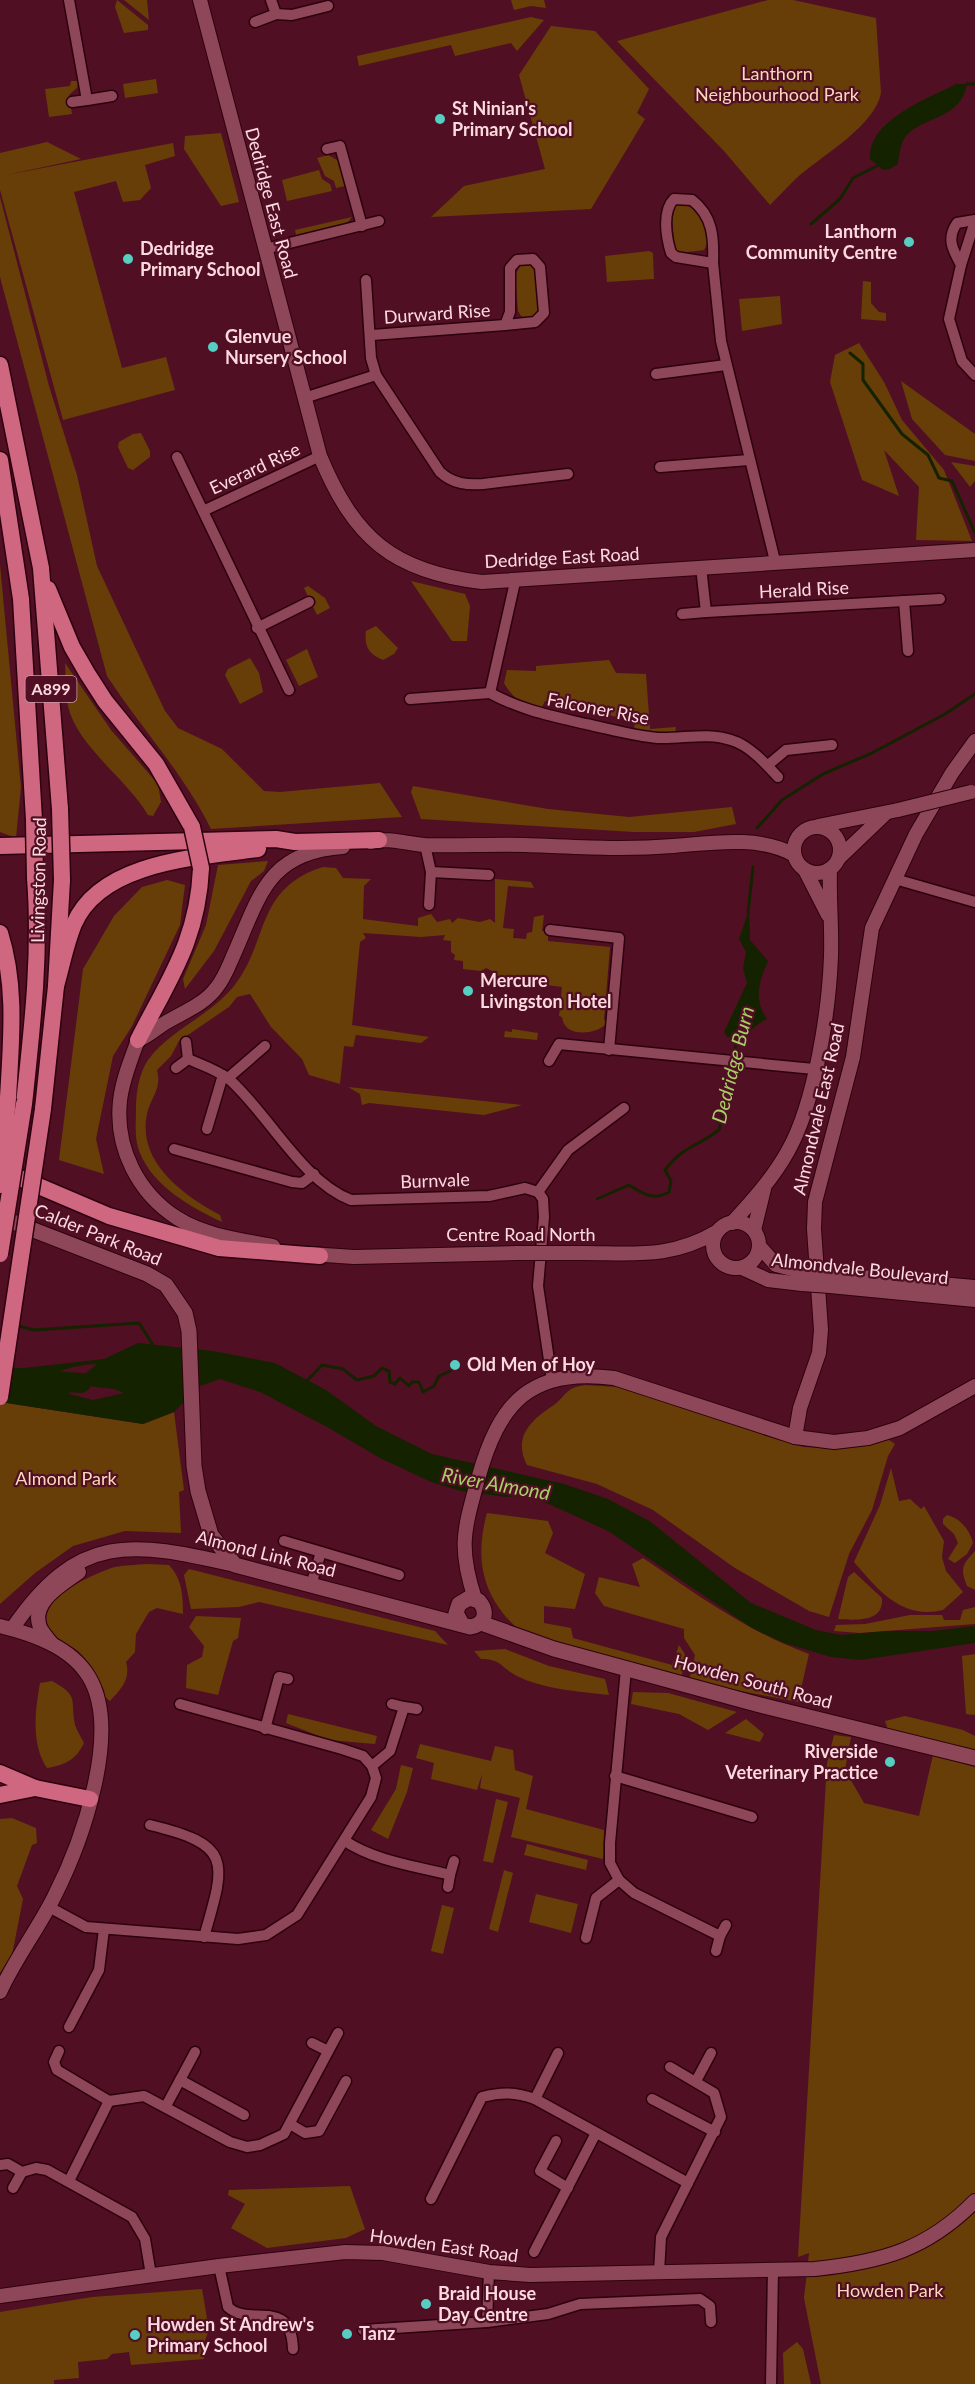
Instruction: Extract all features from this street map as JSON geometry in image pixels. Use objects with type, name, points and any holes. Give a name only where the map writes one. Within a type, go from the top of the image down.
[{"type":"main road","name":"Livingston Road","points":[[0,365],[40,568],[60,809],[62,880],[56,986],[44,1108],[0,1397]]},
{"type":"main road","name":"Livingston Road","points":[[0,460],[21,599],[34,820],[34,879],[38,917],[36,967],[16,1101],[0,1254]]},
{"type":"main road","points":[[40,568],[72,647],[87,673],[105,701],[156,764],[192,827],[201,868],[195,919],[187,944],[175,974],[138,1040]]},
{"type":"main road","points":[[0,846],[276,839],[295,842],[379,840]]},
{"type":"main road","points":[[56,986],[74,922],[92,897],[118,881],[140,869],[174,860],[295,842]]},
{"type":"main road","points":[[0,933],[9,962],[16,1101],[0,1185]]},
{"type":"main road","points":[[0,1169],[108,1216],[219,1248],[320,1256]]},
{"type":"main road","name":"Calder Park Road","points":[[0,1217],[147,1274],[166,1285],[185,1313],[189,1331],[198,1491],[211,1535],[235,1565]]},
{"type":"main road","name":"Almond Link Road","points":[[235,1565],[470,1627],[472,1608],[426,1615]]},
{"type":"main road","name":"Howden South Road","points":[[472,1608],[522,1638],[626,1669],[975,1758]]},
{"type":"main road","points":[[0,1773],[36,1788],[90,1799]]},
{"type":"main road","points":[[0,1795],[36,1788]]},
{"type":"street","points":[[69,0],[87,100]]},
{"type":"street","name":"Dedridge East Road","points":[[200,0],[320,456],[335,493],[348,514],[375,543],[415,567],[455,579],[516,582],[775,561],[972,550]]},
{"type":"street","points":[[271,0],[276,14]]},
{"type":"street","points":[[255,22],[276,14],[292,15],[328,6]]},
{"type":"street","points":[[72,102],[111,96]]},
{"type":"street","points":[[327,149],[340,146],[362,226]]},
{"type":"street","points":[[713,262],[676,257],[671,253],[666,224],[669,204],[674,199],[692,200],[708,216],[712,232],[720,341],[775,561]]},
{"type":"street","points":[[961,265],[951,245],[952,229],[962,220],[975,220],[961,265],[949,319],[963,361],[975,375]]},
{"type":"street","points":[[265,249],[379,221]]},
{"type":"street","name":"Durward Rise","points":[[372,335],[505,325],[535,322],[544,313],[540,267],[533,259],[517,260],[510,268],[510,312],[505,325]]},
{"type":"street","name":"Durward Rise","points":[[366,280],[372,335],[371,358],[376,375],[440,472],[452,480],[470,484],[568,474]]},
{"type":"street","points":[[656,374],[671,378],[726,365]]},
{"type":"street","points":[[304,398],[376,375]]},
{"type":"street","name":"Everard Rise","points":[[203,511],[320,456]]},
{"type":"street","name":"Everard Rise","points":[[177,457],[257,628],[289,690]]},
{"type":"street","points":[[660,467],[749,460]]},
{"type":"street","points":[[701,567],[706,612]]},
{"type":"street","points":[[490,693],[516,582]]},
{"type":"street","name":"Herald Rise","points":[[682,614],[940,599]]},
{"type":"street","points":[[904,601],[908,651]]},
{"type":"street","points":[[257,628],[309,602]]},
{"type":"street","name":"Falconer Rise","points":[[410,699],[490,693],[537,714],[618,732],[653,737],[706,736],[734,740],[768,765],[778,777]]},
{"type":"street","name":"Almondvale East Road","points":[[795,1437],[800,1408],[819,1353],[821,1330],[814,1229],[818,1184],[853,1057],[872,928],[916,834],[952,773],[975,741]]},
{"type":"street","points":[[768,765],[786,750],[832,745]]},
{"type":"street","points":[[794,855],[796,840],[805,830],[973,792]]},
{"type":"street","points":[[765,1187],[754,1230],[759,1247],[752,1262],[742,1268],[727,1266],[717,1258],[713,1244],[718,1231],[732,1222],[765,1187],[796,1133],[814,1069],[827,1002],[831,957],[829,917],[831,869],[839,858],[892,812]]},
{"type":"street","points":[[817,826],[828,829],[838,839],[839,858]]},
{"type":"street","points":[[138,1040],[147,1037],[163,1024],[199,1005],[217,987],[260,895],[279,869],[313,852],[353,847],[379,840],[426,844],[526,845],[622,850],[704,843],[780,847],[794,855],[805,870],[829,917]]},
{"type":"street","points":[[426,844],[431,872],[429,905]]},
{"type":"street","points":[[805,870],[814,873],[831,869]]},
{"type":"street","points":[[431,872],[489,875]]},
{"type":"street","points":[[895,879],[975,902]]},
{"type":"street","points":[[550,930],[620,938],[609,1050]]},
{"type":"street","name":"Centre Road North","points":[[138,1040],[120,1100],[119,1127],[124,1153],[145,1187],[178,1219],[214,1234],[320,1256],[668,1253],[695,1245],[718,1231]]},
{"type":"street","points":[[186,1042],[188,1059]]},
{"type":"street","points":[[549,1061],[559,1044],[814,1069]]},
{"type":"street","points":[[207,1129],[225,1076],[265,1046]]},
{"type":"street","points":[[176,1068],[188,1059]]},
{"type":"street","points":[[174,1149],[292,1182],[302,1183],[314,1174],[225,1076],[188,1059]]},
{"type":"street","points":[[552,1380],[538,1286],[544,1217],[543,1199],[537,1192],[568,1150],[624,1108]]},
{"type":"street","name":"Burnvale","points":[[314,1174],[333,1193],[351,1200],[489,1196],[525,1188],[537,1192]]},
{"type":"street","points":[[732,1222],[745,1224],[754,1230]]},
{"type":"street","name":"Almondvale Boulevard","points":[[759,1247],[776,1265],[803,1278]]},
{"type":"street","name":"Almondvale Boulevard","points":[[742,1268],[768,1280],[803,1278],[924,1288],[975,1287]]},
{"type":"street","name":"Almondvale Boulevard","points":[[924,1288],[975,1300]]},
{"type":"street","points":[[472,1608],[466,1566],[464,1527],[485,1452],[500,1419],[510,1407],[521,1396],[552,1380],[591,1375],[614,1378],[795,1437],[834,1442],[868,1438],[900,1428],[975,1386]]},
{"type":"street","points":[[284,1541],[399,1575]]},
{"type":"street","name":"Almond Link Road","points":[[6,1628],[55,1578],[94,1555],[127,1548],[149,1548],[235,1565]]},
{"type":"street","points":[[311,1585],[321,1552]]},
{"type":"street","points":[[52,1644],[39,1624],[38,1612],[48,1596],[80,1571],[94,1555]]},
{"type":"street","points":[[0,1992],[49,1907],[70,1860],[90,1799],[98,1764],[100,1711],[89,1677],[66,1653],[52,1644],[6,1628]]},
{"type":"street","points":[[626,1669],[615,1776],[610,1863],[619,1880],[634,1893],[720,1936]]},
{"type":"street","points":[[266,1729],[280,1677]]},
{"type":"street","points":[[49,1907],[86,1927],[251,1939],[283,1926],[297,1915],[345,1841],[371,1797],[376,1778],[372,1766],[363,1756],[266,1729],[198,1703],[180,1704]]},
{"type":"street","points":[[372,1766],[390,1751],[398,1705],[417,1709]]},
{"type":"street","points":[[615,1776],[752,1817]]},
{"type":"street","points":[[150,1825],[199,1840],[210,1848],[215,1857],[218,1866],[218,1885],[204,1937]]},
{"type":"street","points":[[345,1841],[359,1851],[450,1875]]},
{"type":"street","points":[[448,1887],[454,1861]]},
{"type":"street","points":[[586,1938],[596,1918],[596,1898],[619,1880]]},
{"type":"street","points":[[716,1951],[726,1925]]},
{"type":"street","points":[[69,2027],[99,1970],[104,1929]]},
{"type":"street","points":[[59,2051],[54,2062],[57,2070],[109,2101],[144,2096],[230,2142],[247,2147],[276,2140],[284,2134],[338,2033]]},
{"type":"street","points":[[312,2043],[328,2051]]},
{"type":"street","points":[[166,2106],[195,2052]]},
{"type":"street","points":[[535,2099],[558,2053]]},
{"type":"street","points":[[696,2081],[711,2053]]},
{"type":"street","points":[[660,2272],[661,2237],[721,2117],[720,2105],[714,2093],[670,2067]]},
{"type":"street","points":[[180,2080],[244,2115]]},
{"type":"street","points":[[290,2124],[305,2133],[319,2131],[346,2081]]},
{"type":"street","points":[[431,2199],[482,2097],[502,2092],[518,2093],[535,2099],[688,2183]]},
{"type":"street","points":[[652,2099],[715,2132]]},
{"type":"street","points":[[69,2181],[109,2101]]},
{"type":"street","points":[[534,2252],[596,2133]]},
{"type":"street","points":[[556,2141],[540,2171],[568,2188]]},
{"type":"street","points":[[0,2164],[8,2164],[22,2172]]},
{"type":"street","points":[[13,2188],[22,2172],[36,2168],[47,2170],[132,2217],[145,2240],[151,2275]]},
{"type":"street","name":"Howden East Road","points":[[0,2296],[219,2266],[345,2252],[426,2259],[489,2272],[530,2276],[815,2269],[862,2265],[894,2255],[954,2222],[975,2201]]},
{"type":"street","points":[[219,2266],[221,2287],[228,2307],[240,2313],[267,2314],[287,2324],[291,2332],[293,2349]]},
{"type":"street","points":[[771,2384],[773,2269]]},
{"type":"street","points":[[487,2322],[489,2272]]},
{"type":"street","points":[[363,2330],[487,2322],[549,2314],[580,2304],[700,2299],[710,2306],[711,2322]]},
{"type":"green space","points":[[117,0],[148,25],[148,30],[124,33],[115,7]]},
{"type":"green space","points":[[124,0],[147,0],[149,20]]},
{"type":"green space","points":[[511,0],[544,0],[546,8],[531,6],[514,10]]},
{"type":"green space","name":"Lanthorn Neighbourhood Park","points":[[768,0],[793,0],[876,18],[881,93],[877,105],[859,127],[800,175],[770,205],[724,151],[617,41]]},
{"type":"green space","points":[[531,17],[544,20],[517,51],[511,43],[455,56],[451,45],[359,66],[357,56]]},
{"type":"green space","points":[[551,26],[595,31],[649,89],[637,113],[645,119],[591,209],[431,217],[464,186],[545,169],[519,75]]},
{"type":"green space","points":[[156,79],[158,93],[125,98],[123,84]]},
{"type":"green space","points":[[71,81],[78,81],[77,88],[69,95],[72,114],[49,117],[45,89],[70,86]]},
{"type":"green space","points":[[221,133],[239,202],[221,206],[184,149],[185,136]]},
{"type":"green space","points":[[47,142],[81,159],[6,175],[173,143],[175,156],[145,165],[151,188],[140,200],[123,202],[116,181],[74,192],[122,368],[166,357],[175,390],[63,420],[0,190],[0,153]]},
{"type":"green space","points":[[328,155],[339,161],[345,186],[336,188],[334,181],[325,176],[317,158]]},
{"type":"green space","points":[[319,170],[322,179],[330,184],[332,191],[287,201],[282,180]]},
{"type":"green space","points":[[0,197],[49,386],[77,475],[97,566],[165,711],[178,728],[222,749],[264,791],[280,792],[380,783],[402,817],[211,829],[188,789],[107,676],[0,277]]},
{"type":"green space","points":[[679,204],[687,205],[704,220],[708,235],[704,250],[680,253],[675,250],[671,210]]},
{"type":"green space","points":[[352,217],[347,223],[296,235],[295,230]]},
{"type":"green space","points":[[649,251],[653,253],[654,279],[607,282],[605,256]]},
{"type":"green space","points":[[521,265],[531,266],[539,283],[538,312],[530,319],[521,316],[518,311],[515,275]]},
{"type":"green space","points":[[863,281],[871,282],[871,303],[879,312],[886,313],[886,321],[861,319]]},
{"type":"green space","points":[[780,296],[782,324],[742,331],[739,299]]},
{"type":"green space","points":[[859,343],[884,382],[902,420],[944,470],[972,541],[916,540],[919,487],[884,450],[899,496],[862,480],[830,382],[835,355]]},
{"type":"green space","points":[[901,381],[975,434],[975,461],[945,455],[912,419]]},
{"type":"green space","points":[[141,433],[150,451],[150,457],[133,470],[128,468],[118,447],[119,442],[133,434]]},
{"type":"green space","points":[[951,462],[975,466],[975,481],[970,487]]},
{"type":"green space","points":[[0,565],[21,787],[16,838],[0,832]]},
{"type":"green space","points":[[411,581],[465,594],[470,606],[467,641],[452,641]]},
{"type":"green space","points":[[308,586],[325,598],[330,608],[317,615],[304,588]]},
{"type":"green space","points":[[376,626],[398,648],[394,654],[383,660],[374,655],[367,646],[366,631]]},
{"type":"green space","points":[[307,649],[318,677],[299,686],[286,660]]},
{"type":"green space","points":[[250,658],[259,673],[263,692],[240,704],[225,675],[228,669]]},
{"type":"green space","points":[[609,660],[616,673],[646,674],[650,729],[676,727],[675,733],[634,730],[635,721],[545,701],[541,709],[534,707],[511,694],[504,683],[507,670],[536,671],[536,666]]},
{"type":"green space","points":[[65,663],[111,730],[158,784],[161,802],[153,816],[148,815],[128,788],[81,735],[68,706]]},
{"type":"green space","points":[[413,786],[548,809],[629,817],[732,807],[736,824],[694,832],[634,832],[421,819],[411,792]]},
{"type":"green space","points":[[268,861],[264,871],[251,881],[214,951],[185,989],[183,979],[206,925],[218,865]]},
{"type":"green space","points":[[323,867],[336,868],[343,878],[371,879],[364,886],[363,919],[418,926],[418,918],[431,914],[437,922],[450,919],[452,923],[458,918],[480,922],[490,919],[495,923],[495,879],[531,882],[534,888],[508,886],[503,928],[514,929],[513,938],[526,939],[527,933],[532,932],[534,917],[544,915],[542,931],[548,931],[548,941],[610,947],[604,1020],[609,1021],[604,1026],[590,1032],[575,1032],[569,1029],[559,1016],[562,987],[493,978],[494,972],[486,968],[481,971],[463,969],[463,961],[454,960],[451,941],[443,940],[445,935],[421,937],[363,933],[366,938],[360,942],[352,1025],[429,1037],[421,1043],[356,1035],[353,1047],[344,1046],[340,1084],[309,1075],[302,1059],[271,1027],[250,994],[237,997],[229,1007],[179,1041],[171,1056],[157,1070],[157,1088],[147,1114],[146,1131],[149,1147],[156,1162],[178,1187],[220,1215],[222,1222],[175,1195],[154,1176],[146,1165],[138,1148],[136,1137],[136,1102],[140,1077],[148,1060],[157,1049],[214,1006],[234,986],[245,969],[274,902],[285,888],[301,876]]},
{"type":"green space","points":[[167,880],[185,885],[180,925],[132,1026],[113,1056],[96,1139],[104,1174],[59,1160],[83,969],[114,916],[142,887]]},
{"type":"green space","points":[[512,1029],[538,1033],[537,1040],[504,1037],[505,1031],[512,1032]]},
{"type":"green space","points":[[348,1087],[522,1105],[484,1115],[369,1103],[362,1105],[360,1094]]},
{"type":"green space","points":[[585,1385],[618,1387],[803,1447],[832,1448],[889,1440],[895,1444],[888,1456],[872,1510],[849,1554],[829,1617],[809,1611],[735,1568],[653,1510],[597,1484],[527,1465],[522,1447],[523,1438],[530,1424],[573,1388]]},
{"type":"green space","name":"Almond Park","points":[[0,1402],[143,1424],[174,1412],[184,1490],[179,1492],[181,1533],[125,1531],[73,1546],[35,1573],[0,1604]]},
{"type":"green space","points":[[891,1468],[899,1501],[910,1499],[921,1509],[924,1506],[944,1541],[942,1557],[946,1571],[963,1592],[943,1610],[928,1612],[903,1607],[872,1583],[854,1562],[880,1505]]},
{"type":"green space","points":[[487,1513],[548,1521],[553,1533],[545,1553],[585,1574],[575,1609],[544,1606],[544,1623],[571,1628],[573,1638],[672,1665],[679,1645],[686,1656],[681,1679],[568,1650],[527,1634],[515,1626],[495,1601],[484,1574],[482,1544]]},
{"type":"green space","points":[[947,1515],[964,1525],[973,1543],[967,1554],[955,1563],[948,1559],[958,1543],[954,1534],[943,1524],[943,1519]]},
{"type":"green space","points":[[975,1551],[975,1590],[967,1586],[963,1567]]},
{"type":"green space","points":[[643,1558],[744,1623],[809,1654],[798,1702],[689,1681],[695,1655],[684,1638],[684,1629],[604,1606],[595,1593],[599,1577],[640,1587],[632,1564]]},
{"type":"green space","points":[[147,1564],[169,1565],[173,1570],[181,1588],[183,1614],[157,1608],[149,1612],[136,1634],[135,1652],[126,1662],[126,1679],[110,1701],[105,1697],[104,1690],[86,1659],[56,1636],[50,1629],[47,1618],[57,1598],[68,1589],[115,1567]]},
{"type":"green space","points":[[189,1569],[435,1631],[448,1645],[259,1602],[239,1607],[191,1609],[184,1575]]},
{"type":"green space","points":[[854,1572],[882,1598],[881,1606],[878,1612],[867,1618],[838,1619],[848,1577]]},
{"type":"green space","points":[[975,1607],[975,1624],[860,1633],[834,1631],[836,1625],[865,1624],[910,1615],[942,1615],[944,1620],[960,1620],[963,1610]]},
{"type":"green space","points":[[196,1616],[241,1618],[238,1638],[233,1641],[218,1695],[186,1688],[187,1665],[202,1657],[204,1646],[189,1627]]},
{"type":"green space","points":[[505,1649],[549,1666],[605,1679],[609,1695],[538,1684],[512,1673],[497,1662],[481,1659],[474,1651]]},
{"type":"green space","points":[[975,1654],[975,1715],[966,1714],[962,1656]]},
{"type":"green space","points":[[52,1681],[70,1695],[75,1725],[84,1743],[69,1761],[47,1768],[38,1749],[36,1716],[40,1683]]},
{"type":"green space","points":[[633,1692],[668,1693],[737,1712],[708,1730],[679,1714],[631,1704]]},
{"type":"green space","points":[[288,1714],[377,1736],[375,1744],[329,1740],[286,1723]]},
{"type":"green space","points":[[905,1716],[963,1730],[975,1736],[975,1752],[888,1730],[885,1721]]},
{"type":"green space","points":[[746,1719],[764,1734],[760,1742],[725,1733]]},
{"type":"green space","name":"Howden Park","points":[[834,1735],[851,1737],[845,1770],[864,1803],[919,1816],[933,1755],[975,1767],[975,2384],[821,2384],[804,2298],[809,2253],[798,2257],[827,1763]]},
{"type":"green space","points":[[420,1744],[491,1761],[495,1746],[513,1750],[515,1770],[533,1776],[526,1809],[604,1830],[603,1859],[511,1837],[520,1798],[480,1788],[482,1774],[477,1790],[431,1779],[434,1763],[416,1758]]},
{"type":"green space","points":[[401,1765],[413,1768],[407,1792],[388,1839],[371,1830],[396,1789]]},
{"type":"green space","points":[[496,1799],[508,1802],[493,1863],[483,1861]]},
{"type":"green space","points":[[12,1818],[36,1828],[37,1843],[32,1845],[17,1886],[23,1899],[12,1955],[0,1973],[0,1819]]},
{"type":"green space","points":[[527,1844],[588,1860],[586,1870],[524,1855]]},
{"type":"green space","points":[[504,1870],[513,1873],[498,1932],[489,1929]]},
{"type":"green space","points":[[536,1894],[578,1904],[571,1933],[529,1922]]},
{"type":"green space","points":[[442,1905],[454,1908],[443,1954],[431,1951]]},
{"type":"green space","points":[[350,2186],[365,2229],[346,2238],[267,2248],[231,2228],[245,2204],[228,2195],[229,2190]]},
{"type":"green space","name":"Howden St Andrew's Primary School","points":[[202,2289],[209,2330],[204,2343],[204,2359],[131,2365],[129,2352],[112,2354],[107,2359],[78,2362],[79,2378],[54,2380],[54,2384],[0,2384],[0,2312],[92,2297]]},
{"type":"green space","points":[[797,2342],[803,2349],[811,2384],[784,2384],[783,2353]]},
{"type":"water","points":[[956,84],[967,84],[963,96],[948,112],[909,133],[902,143],[898,164],[883,170],[870,159],[872,145],[889,122],[901,112]]},
{"type":"water","points":[[749,910],[750,940],[768,961],[759,990],[760,1004],[767,1019],[744,1035],[734,1038],[727,1037],[724,1032],[747,983],[743,968],[746,952],[739,939]]},
{"type":"water","points":[[138,1343],[213,1351],[275,1363],[326,1390],[376,1426],[432,1454],[564,1484],[608,1499],[651,1522],[751,1603],[816,1630],[841,1635],[887,1631],[933,1631],[975,1626],[975,1643],[861,1660],[831,1657],[784,1643],[752,1628],[608,1531],[529,1495],[506,1497],[461,1491],[431,1482],[380,1458],[260,1392],[220,1379],[200,1386],[174,1412],[143,1424],[0,1402],[0,1368],[15,1369],[104,1359]],"holes":[[[97,1364],[86,1373],[36,1384],[65,1369]],[[87,1386],[114,1389],[124,1393],[93,1400],[69,1394],[72,1388]]]},
{"type":"waterway","name":"Dedridge Burn","points":[[967,84],[975,84]]},
{"type":"waterway","name":"Dedridge Burn","points":[[811,224],[840,199],[853,178],[877,166]]},
{"type":"waterway","name":"Dedridge Burn","points":[[850,353],[863,364],[863,380],[902,434],[928,455],[939,478],[952,481],[975,533]]},
{"type":"waterway","name":"Dedridge Burn","points":[[757,828],[782,800],[823,774],[872,753],[945,714],[975,694]]},
{"type":"waterway","name":"Dedridge Burn","points":[[748,913],[753,867]]},
{"type":"waterway","name":"Dedridge Burn","points":[[733,1058],[738,1035]]},
{"type":"waterway","name":"Dedridge Burn","points":[[597,1199],[629,1185],[644,1194],[653,1196],[669,1192],[671,1181],[665,1170],[684,1151],[719,1130],[732,1065]]},
{"type":"waterway","points":[[15,1325],[34,1330],[139,1323],[153,1345]]},
{"type":"waterway","name":"Dedridge Burn","points":[[305,1383],[322,1365],[343,1369],[357,1380],[374,1376],[382,1368],[389,1371],[390,1382],[395,1384],[400,1378],[409,1386],[412,1382],[419,1382],[423,1392],[434,1386],[439,1376],[459,1367]]},
{"type":"waterway","name":"River Almond","points":[[14,1378],[81,1383]]},
{"type":"place","name":"St Ninian's Primary School","points":[[440,119]]},
{"type":"place","name":"Lanthorn Community Centre","points":[[909,242]]},
{"type":"place","name":"Dedridge Primary School","points":[[128,259]]},
{"type":"place","name":"Glenvue Nursery School","points":[[213,347]]},
{"type":"place","name":"Mercure Livingston Hotel","points":[[468,991]]},
{"type":"place","name":"Old Men of Hoy","points":[[455,1365]]},
{"type":"place","name":"Riverside Veterinary Practice","points":[[890,1762]]},
{"type":"place","name":"Braid House Day Centre","points":[[426,2304]]},
{"type":"place","name":"Tanz","points":[[347,2334]]},
{"type":"place","name":"Howden St Andrew's Primary School","points":[[135,2335]]}]
